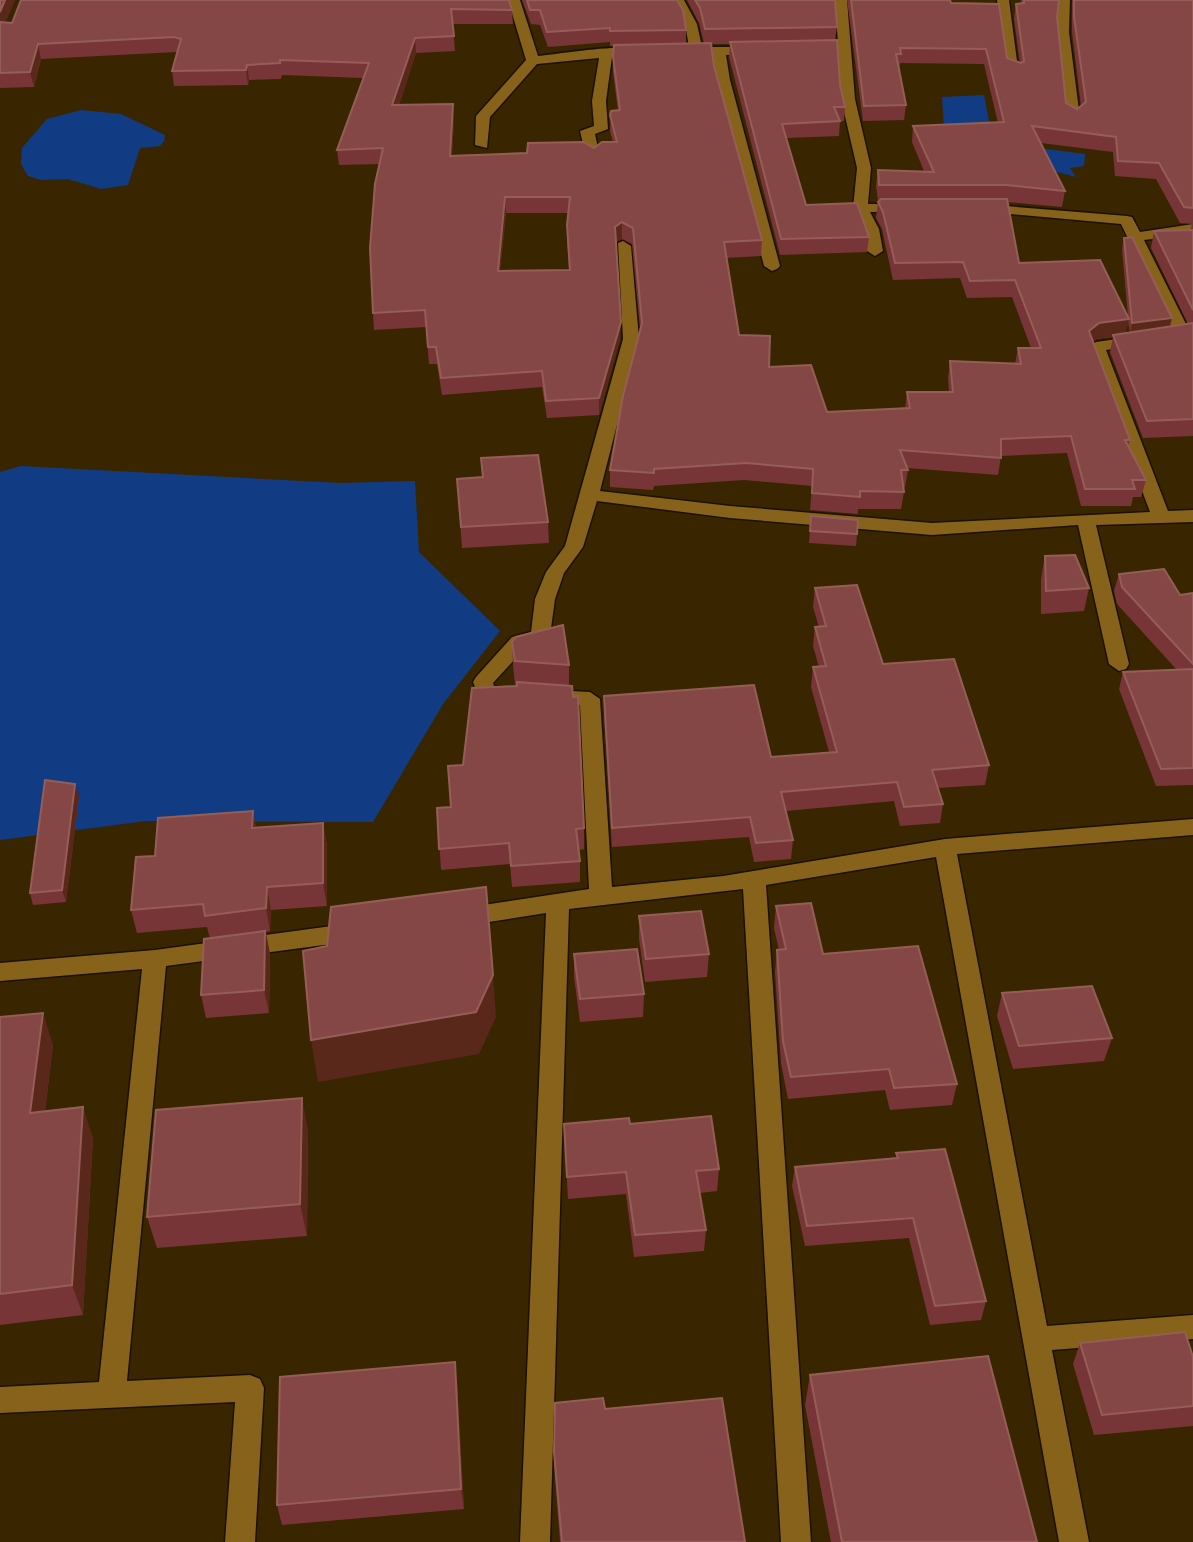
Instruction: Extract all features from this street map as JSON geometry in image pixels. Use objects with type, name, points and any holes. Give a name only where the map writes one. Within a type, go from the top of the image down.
[{"type":"street","points":[[514,0],[533,60]]},
{"type":"street","points":[[678,0],[691,24],[696,51]]},
{"type":"street","points":[[841,0],[848,99],[864,168],[860,208],[871,229],[875,251]]},
{"type":"street","points":[[1003,0],[1014,73]]},
{"type":"street","points":[[1064,0],[1063,33],[1073,118]]},
{"type":"street","points":[[792,50],[845,48]]},
{"type":"street","points":[[482,145],[483,116],[533,60],[606,53],[765,51]]},
{"type":"street","points":[[719,52],[723,80],[772,266]]},
{"type":"street","points":[[593,158],[587,131],[601,129],[599,101],[606,53]]},
{"type":"street","points":[[860,208],[922,208]]},
{"type":"street","points":[[963,208],[1004,208],[1127,220],[1133,237],[1183,334],[1096,347],[1161,517]]},
{"type":"street","points":[[1133,237],[1193,229]]},
{"type":"street","points":[[601,896],[590,699],[486,692],[483,682],[519,642],[540,636],[545,599],[555,572],[574,547],[631,339],[623,246]]},
{"type":"street","points":[[590,495],[730,512],[932,530],[1086,519],[1193,516]]},
{"type":"street","points":[[1086,519],[1119,664]]},
{"type":"street","points":[[445,919],[601,896],[754,878],[945,848],[1191,834]]},
{"type":"street","points":[[945,848],[1074,1542]]},
{"type":"street","points":[[754,878],[796,1542]]},
{"type":"street","points":[[535,1542],[558,903]]},
{"type":"street","points":[[0,972],[155,959],[379,928]]},
{"type":"street","points":[[112,1395],[155,959]]},
{"type":"street","points":[[1036,1339],[1193,1326]]},
{"type":"street","points":[[0,1400],[250,1388],[240,1542]]},
{"type":"water","points":[[984,95],[993,142],[1085,154],[1084,166],[1070,168],[1076,177],[945,142],[942,97]]},
{"type":"water","points":[[81,110],[121,114],[165,135],[164,141],[160,146],[140,148],[128,185],[101,189],[68,179],[41,180],[28,176],[21,164],[22,148],[47,119]]},
{"type":"water","points":[[21,466],[340,483],[415,481],[419,552],[500,631],[443,704],[373,822],[146,821],[0,840],[0,472]]},
{"type":"building","points":[[21,0],[509,0],[512,10],[451,9],[454,36],[415,38],[392,105],[453,104],[450,156],[527,153],[528,143],[584,142],[594,148],[602,142],[617,142],[610,115],[611,111],[620,110],[614,45],[711,43],[714,66],[762,240],[724,242],[739,335],[770,336],[769,367],[811,365],[827,412],[910,408],[907,392],[953,392],[950,361],[1021,364],[1018,348],[1041,348],[1015,280],[970,281],[963,262],[895,263],[883,212],[878,202],[881,199],[1007,199],[1019,263],[1100,260],[1129,319],[1099,323],[1089,331],[1130,440],[1125,440],[1146,480],[1132,480],[1135,489],[1085,489],[1071,436],[1001,439],[1001,458],[900,450],[908,470],[901,470],[904,492],[860,491],[860,497],[812,493],[813,469],[746,463],[654,469],[654,473],[610,470],[623,396],[642,323],[633,228],[622,222],[615,227],[621,322],[599,398],[546,401],[542,371],[441,378],[436,347],[428,347],[425,310],[373,313],[370,248],[375,184],[383,148],[337,150],[369,63],[280,60],[280,63],[247,65],[246,70],[172,71],[181,39],[174,37],[38,44],[30,72],[0,73],[0,22],[12,23]],"holes":[[[505,197],[570,197],[567,225],[570,270],[498,271]]]},
{"type":"building","points":[[527,0],[677,0],[683,10],[686,30],[610,31],[610,28],[547,32],[540,10],[530,10]]},
{"type":"building","points":[[695,0],[835,0],[837,27],[705,29],[700,8]]},
{"type":"building","points":[[851,0],[950,0],[951,3],[999,4],[1007,58],[1021,63],[1024,61],[1016,4],[1024,3],[1024,0],[1059,0],[1057,17],[1066,103],[1077,109],[1086,102],[1074,0],[1193,0],[1193,208],[1184,207],[1159,163],[1118,161],[1116,137],[1032,126],[1065,191],[1007,185],[879,185],[878,170],[934,172],[913,126],[1004,122],[986,49],[900,48],[901,54],[896,54],[906,105],[864,106]]},
{"type":"building","points":[[837,40],[840,85],[845,107],[834,107],[840,121],[782,124],[806,205],[857,203],[869,237],[781,239],[730,42]]},
{"type":"building","points":[[1193,230],[1193,310],[1154,231]]},
{"type":"building","points":[[1132,237],[1172,318],[1132,323],[1124,238]]},
{"type":"building","points":[[1193,323],[1193,419],[1147,421],[1113,335]]},
{"type":"building","points":[[538,455],[548,522],[461,527],[457,479],[483,477],[481,458]]},
{"type":"building","points":[[811,516],[858,520],[857,534],[810,531]]},
{"type":"building","points":[[1075,555],[1089,588],[1046,591],[1045,556]]},
{"type":"building","points":[[1164,569],[1180,595],[1193,593],[1193,664],[1122,587],[1119,574]]},
{"type":"building","points":[[857,585],[883,664],[954,659],[989,765],[932,770],[943,804],[904,807],[897,782],[781,792],[793,840],[756,843],[750,817],[612,828],[604,696],[754,685],[771,757],[837,752],[813,667],[826,666],[815,627],[826,626],[815,588]]},
{"type":"building","points":[[563,625],[569,665],[515,661],[512,642],[516,637]]},
{"type":"building","points":[[1193,669],[1193,768],[1161,769],[1123,672]]},
{"type":"building","points":[[517,682],[572,686],[573,697],[578,696],[584,828],[576,829],[580,861],[511,866],[509,843],[439,849],[437,808],[451,807],[448,766],[463,765],[472,688],[517,686]]},
{"type":"building","points":[[45,780],[75,784],[62,890],[30,893]]},
{"type":"building","points":[[253,811],[252,828],[323,823],[323,883],[267,887],[266,908],[205,916],[203,904],[131,910],[136,857],[155,856],[158,818]]},
{"type":"building","points":[[486,887],[493,975],[476,1012],[311,1040],[303,951],[327,946],[331,907]]},
{"type":"building","points":[[811,903],[823,954],[918,946],[957,1084],[894,1088],[889,1069],[791,1077],[783,1041],[777,950],[786,949],[776,906]]},
{"type":"building","points":[[701,911],[709,954],[646,959],[639,916]]},
{"type":"building","points":[[265,931],[264,990],[201,995],[204,939]]},
{"type":"building","points":[[637,949],[644,994],[580,999],[574,954]]},
{"type":"building","points":[[1092,986],[1112,1038],[1019,1046],[1002,993]]},
{"type":"building","points":[[43,1013],[30,1113],[83,1107],[72,1285],[0,1294],[0,1017]]},
{"type":"building","points":[[302,1098],[300,1204],[147,1217],[156,1110]]},
{"type":"building","points":[[711,1116],[719,1169],[696,1171],[706,1230],[635,1235],[626,1172],[567,1177],[564,1124],[629,1118],[630,1124]]},
{"type":"building","points":[[945,1149],[986,1301],[935,1306],[913,1218],[807,1226],[795,1167],[898,1158],[896,1153]]},
{"type":"building","points":[[1185,1332],[1193,1357],[1193,1406],[1102,1415],[1080,1343]]},
{"type":"building","points":[[988,1356],[1037,1542],[842,1542],[810,1375]]},
{"type":"building","points":[[455,1362],[461,1489],[277,1505],[280,1377]]},
{"type":"building","points":[[603,1398],[605,1409],[722,1398],[745,1542],[562,1542],[554,1452],[555,1403]]}]
